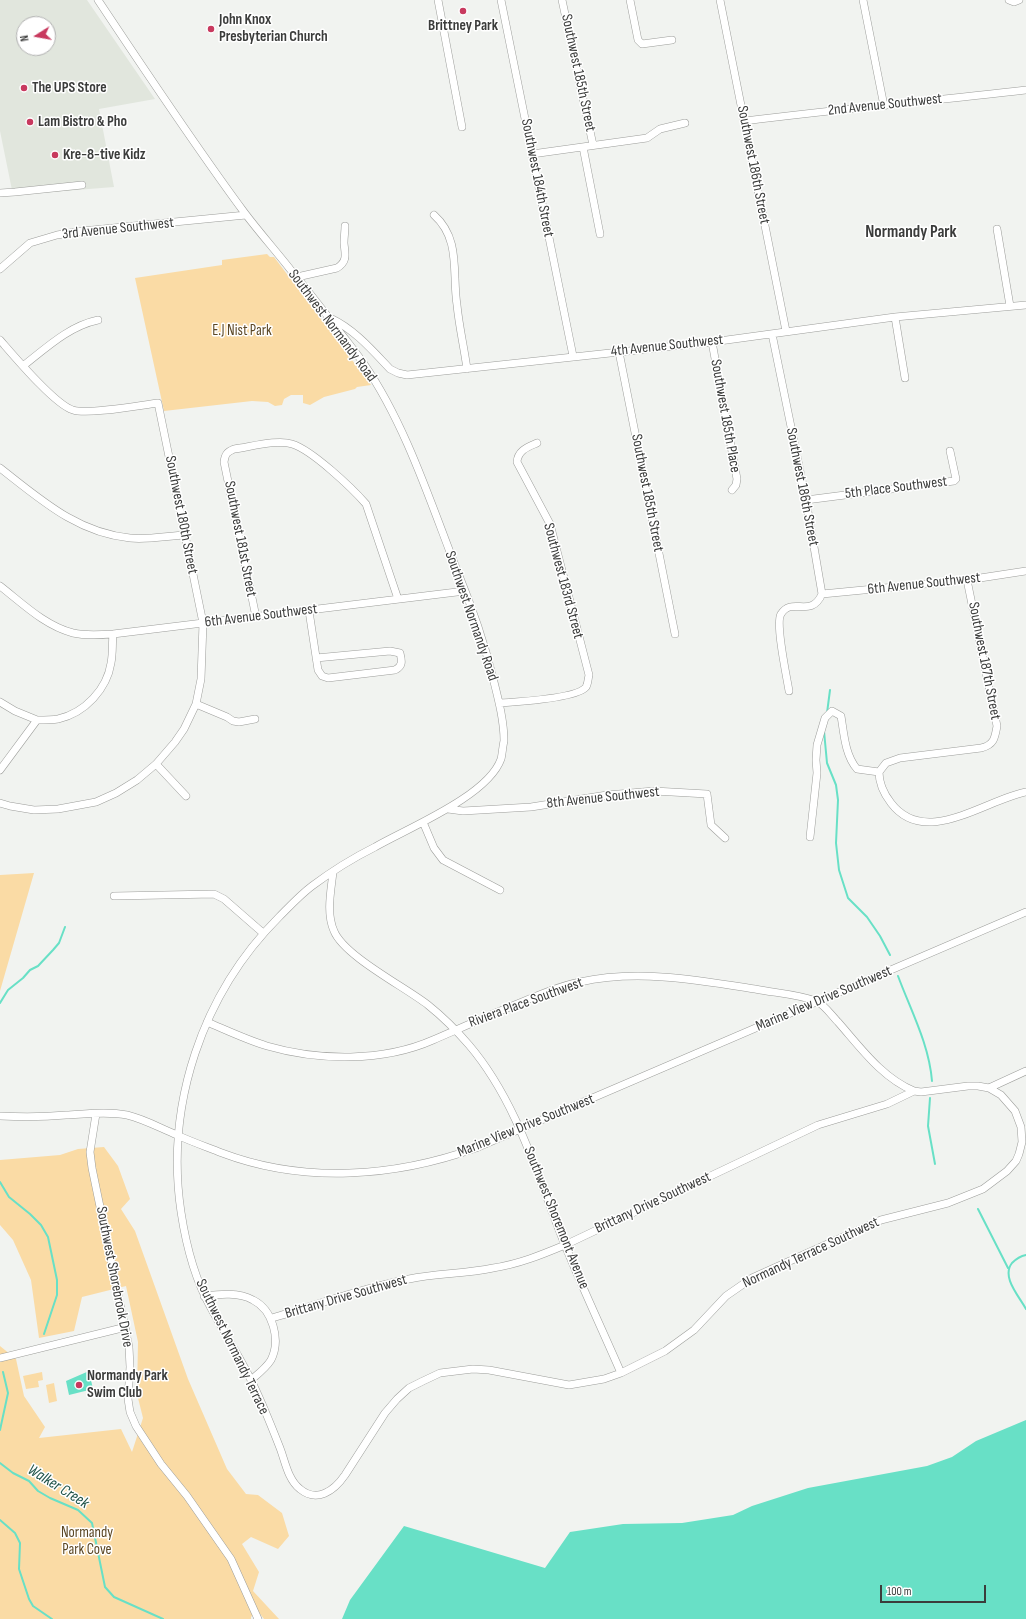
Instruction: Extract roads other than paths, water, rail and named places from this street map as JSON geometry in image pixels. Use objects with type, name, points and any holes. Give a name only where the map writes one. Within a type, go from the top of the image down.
[{"type":"street","name":"Southwest Normandy Road","points":[[98,0],[151,80],[246,215],[364,364],[392,412],[418,471],[466,591],[486,650],[500,703],[504,744],[501,759],[494,772],[466,798],[448,809]]},
{"type":"street","points":[[438,0],[462,127]]},
{"type":"street","name":"Southwest 184th Street","points":[[501,0],[573,356]]},
{"type":"street","name":"Southwest 185th Street","points":[[562,0],[593,145]]},
{"type":"street","points":[[630,0],[638,40],[642,44],[672,40]]},
{"type":"street","name":"Southwest 186th Street","points":[[720,0],[786,331]]},
{"type":"street","points":[[863,0],[884,106]]},
{"type":"street","points":[[1009,0],[1014,2],[1019,0]]},
{"type":"street","name":"2nd Avenue Southwest","points":[[745,122],[843,109],[884,106],[1026,90]]},
{"type":"street","points":[[532,154],[647,138],[660,129],[685,123]]},
{"type":"street","name":"Southwest 185th Street","points":[[583,147],[600,234]]},
{"type":"street","points":[[0,193],[82,184]]},
{"type":"street","name":"3rd Avenue Southwest","points":[[0,269],[30,243],[57,235],[82,231],[246,215]]},
{"type":"street","points":[[434,215],[442,222],[448,233],[455,260],[456,303],[467,369]]},
{"type":"street","points":[[296,277],[337,268],[342,265],[346,260],[344,243],[346,226]]},
{"type":"street","points":[[998,229],[1010,306]]},
{"type":"street","name":"4th Avenue Southwest","points":[[328,317],[340,322],[352,331],[390,369],[398,373],[412,374],[712,342],[895,317],[1026,305]]},
{"type":"street","points":[[895,317],[904,378]]},
{"type":"street","points":[[0,340],[23,366],[72,329],[85,323],[98,320]]},
{"type":"street","name":"Southwest 186th Street","points":[[772,334],[806,500],[822,594]]},
{"type":"street","name":"Southwest 185th Place","points":[[712,342],[737,479],[736,485],[732,490]]},
{"type":"street","name":"Southwest 185th Street","points":[[619,352],[675,634]]},
{"type":"street","name":"Southwest 180th Street","points":[[0,803],[34,810],[58,809],[96,802],[116,793],[132,783],[156,764],[175,742],[196,704],[201,679],[203,623],[158,403],[89,411],[73,410],[57,400],[23,366]]},
{"type":"street","name":"Southwest 181st Street","points":[[256,617],[224,462],[225,455],[228,451],[281,442],[292,444],[304,450],[328,468],[366,504],[398,599]]},
{"type":"street","name":"Southwest 183rd Street","points":[[500,703],[573,695],[586,688],[589,675],[550,524],[516,462],[517,457],[522,451],[537,443]]},
{"type":"street","name":"5th Place Southwest","points":[[806,500],[954,481],[956,479],[950,451]]},
{"type":"street","points":[[0,468],[58,512],[92,530],[130,538],[185,535]]},
{"type":"street","name":"6th Avenue Southwest","points":[[822,594],[967,580],[1026,571]]},
{"type":"street","name":"Southwest 187th Street","points":[[879,772],[886,763],[900,758],[981,748],[988,746],[993,742],[997,726],[967,580]]},
{"type":"street","name":"6th Avenue Southwest","points":[[0,586],[25,606],[57,627],[73,633],[87,635],[113,634],[466,591]]},
{"type":"street","points":[[789,691],[779,627],[780,615],[792,606],[809,607],[815,605],[822,594]]},
{"type":"street","points":[[309,611],[316,658],[318,670],[322,676],[328,678],[395,670],[400,668],[402,661],[400,653],[390,651],[316,658]]},
{"type":"street","points":[[0,702],[37,720],[58,719],[73,714],[96,696],[106,679],[111,663],[113,634]]},
{"type":"street","points":[[196,704],[233,721],[239,722],[255,718]]},
{"type":"street","points":[[810,837],[817,773],[817,745],[825,718],[832,711],[841,716],[851,763],[857,770],[879,772],[880,782],[885,796],[893,806],[906,816],[926,822],[949,820],[1012,795],[1026,792]]},
{"type":"street","points":[[0,770],[37,720]]},
{"type":"street","points":[[156,764],[186,796]]},
{"type":"street","name":"8th Avenue Southwest","points":[[448,809],[463,811],[532,806],[607,794],[654,791],[707,794],[711,825],[725,838]]},
{"type":"street","name":"Southwest Normandy Terrace","points":[[306,1493],[292,1482],[274,1431],[251,1380],[204,1296],[190,1258],[178,1192],[178,1136],[183,1096],[192,1061],[206,1022],[228,982],[247,952],[263,933],[310,888],[333,872],[372,848],[448,809]]},
{"type":"street","points":[[423,822],[434,848],[443,860],[500,890]]},
{"type":"street","name":"Southwest Shoremont Avenue","points":[[333,872],[330,921],[341,944],[359,958],[429,1005],[455,1029],[485,1064],[520,1130],[565,1245],[621,1374]]},
{"type":"street","points":[[114,896],[214,894],[224,899],[263,933]]},
{"type":"street","name":"Marine View Drive Southwest","points":[[0,1116],[35,1117],[117,1113],[129,1115],[223,1154],[291,1170],[353,1174],[385,1171],[420,1165],[447,1158],[520,1130],[1026,912]]},
{"type":"street","name":"Riviera Place Southwest","points":[[206,1022],[266,1046],[300,1053],[344,1057],[375,1055],[404,1050],[432,1040],[543,993],[598,978],[635,976],[698,980],[796,996],[818,1002]]},
{"type":"street","points":[[818,1002],[874,1062],[899,1084],[914,1091]]},
{"type":"street","name":"Brittany Drive Southwest","points":[[272,1318],[383,1285],[409,1279],[492,1269],[520,1263],[565,1245],[818,1125],[887,1104],[914,1091],[921,1092],[978,1086],[989,1088],[1026,1071]]},
{"type":"street","name":"Normandy Terrace Southwest","points":[[306,1493],[311,1495],[325,1494],[338,1485],[397,1398],[409,1388],[440,1373],[459,1369],[489,1370],[569,1385],[591,1382],[621,1374],[665,1351],[681,1340],[694,1330],[726,1296],[752,1278],[881,1220],[948,1203],[984,1189],[997,1180],[1016,1161],[1021,1149],[1022,1135],[1018,1119],[1010,1104],[1001,1095],[989,1088]]},
{"type":"street","name":"Southwest Shorebrook Drive","points":[[96,1114],[90,1152],[92,1168],[126,1327],[130,1367],[128,1399],[130,1412],[136,1426],[161,1464],[187,1496],[231,1559],[258,1619]]},
{"type":"street","points":[[204,1296],[222,1294],[240,1295],[253,1300],[272,1318],[274,1348],[271,1359],[266,1368],[251,1380]]},
{"type":"street","points":[[0,1358],[126,1327]]},
{"type":"waterway","points":[[827,713],[830,690]]},
{"type":"waterway","points":[[824,731],[827,763],[836,785],[838,800],[836,843],[839,870],[848,898],[867,917],[880,936],[890,955]]},
{"type":"waterway","points":[[0,1003],[8,990],[23,978],[30,970],[38,966],[59,943],[65,927]]},
{"type":"waterway","points":[[898,976],[919,1028],[927,1054],[932,1081]]},
{"type":"waterway","points":[[930,1098],[928,1126],[935,1164]]},
{"type":"waterway","points":[[0,1182],[9,1197],[41,1225],[48,1237],[57,1280],[57,1295],[44,1334]]},
{"type":"waterway","points":[[978,1209],[1008,1268]]},
{"type":"waterway","points":[[1026,1255],[1012,1263],[1009,1268],[1012,1286],[1026,1309]]},
{"type":"waterway","name":"Walker Creek","points":[[0,1430],[8,1393],[3,1372]]},
{"type":"waterway","name":"Walker Creek","points":[[0,1463],[13,1473],[29,1481],[38,1491],[78,1510],[92,1523],[105,1587],[114,1597],[163,1619]]},
{"type":"waterway","points":[[0,1520],[15,1533],[20,1543],[19,1569],[29,1599],[33,1606],[52,1619]]},
{"type":"place","name":"Brittney Park","points":[[463,11]]},
{"type":"place","name":"John Knox Presbyterian Church","points":[[211,29]]},
{"type":"place","name":"The UPS Store","points":[[24,88]]},
{"type":"place","name":"Lam Bistro & Pho","points":[[30,122]]},
{"type":"place","name":"Kre-8-tive Kidz","points":[[55,155]]},
{"type":"place","name":"Normandy Park Swim Club","points":[[79,1385]]},
{"type":"district","name":"Normandy Park","points":[[911,233]]},
{"type":"park label","name":"E.J Nist Park","points":[[242,331]]},
{"type":"park label","name":"Normandy Park Cove","points":[[87,1542]]}]
